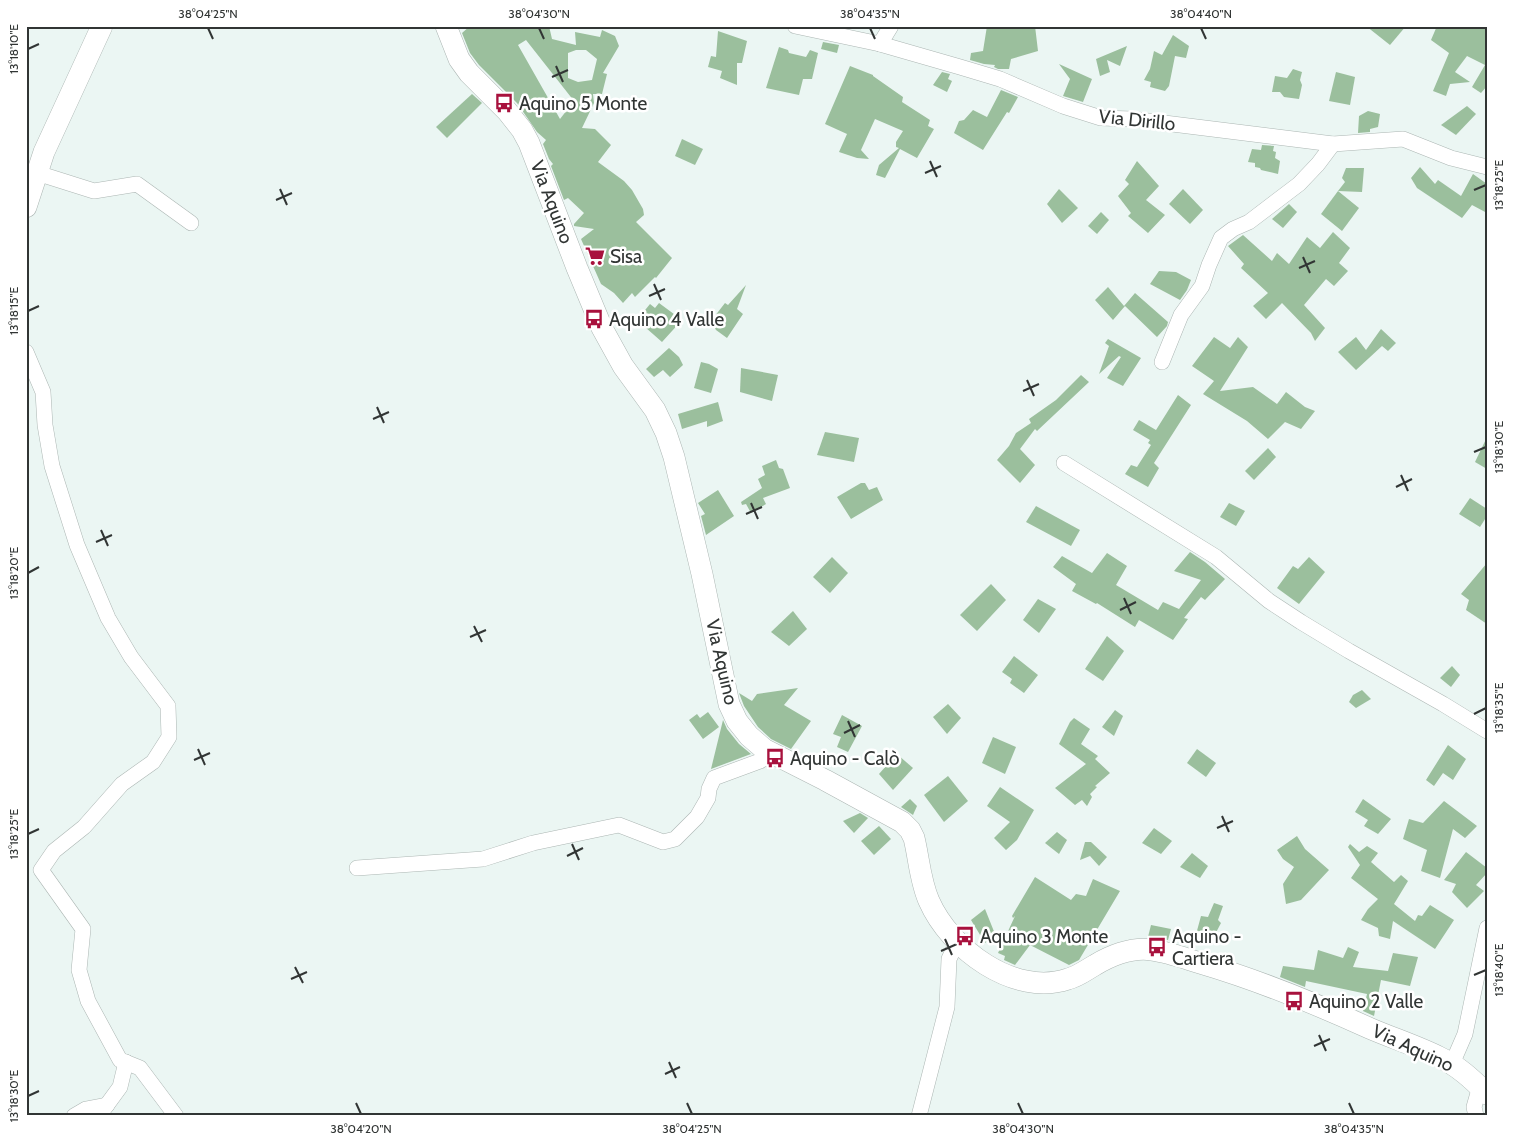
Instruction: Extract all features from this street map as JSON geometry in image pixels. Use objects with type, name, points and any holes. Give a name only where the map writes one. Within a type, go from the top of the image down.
[{"type":"street","points":[[26,207],[44,152],[102,26]]},
{"type":"street","name":"Via Aquino","points":[[446,26],[459,59],[507,111],[526,136],[602,328],[622,366],[655,410],[666,433],[674,457],[697,554],[729,704],[749,736],[764,749],[902,822],[910,830],[914,838],[928,900],[946,930],[957,942],[981,961],[1006,976],[1041,984],[1055,983],[1079,975],[1116,953],[1152,950],[1234,973],[1285,991],[1440,1057],[1468,1075],[1483,1090]]},
{"type":"street","name":"Via Dirillo","points":[[794,26],[880,44],[1000,79],[1063,106],[1101,118],[1132,118],[1333,144],[1403,139],[1451,158],[1487,167]]},
{"type":"street","points":[[880,44],[891,26]]},
{"type":"street","points":[[1162,362],[1181,315],[1202,286],[1221,238],[1233,229],[1249,222],[1299,184],[1318,164],[1333,144]]},
{"type":"street","points":[[37,173],[94,192],[137,184],[191,223]]},
{"type":"street","points":[[26,352],[43,392],[45,425],[52,466],[77,545],[108,618],[131,657],[168,706],[169,737],[153,762],[122,784],[84,827],[54,851],[41,870],[83,929],[79,970],[88,1001],[120,1060],[140,1068],[176,1116]]},
{"type":"street","points":[[1064,463],[1216,557],[1269,601],[1301,622],[1443,704],[1487,732]]},
{"type":"street","points":[[357,868],[483,859],[533,844],[619,825],[663,842],[675,839],[697,817],[708,798],[709,789],[714,778],[760,761],[772,752]]},
{"type":"street","points":[[1452,1064],[1464,1034],[1487,928]]},
{"type":"street","points":[[919,1116],[947,1006],[949,959],[957,942]]},
{"type":"street","points":[[74,1116],[86,1109],[104,1110],[120,1087],[126,1062]]},
{"type":"street","points":[[1476,1116],[1474,1107],[1483,1090]]},
{"type":"building","points":[[470,26],[519,26],[521,29],[531,26],[549,26],[552,39],[576,45],[575,32],[600,37],[602,30],[615,36],[619,46],[603,73],[607,74],[602,94],[593,94],[594,103],[582,128],[595,129],[611,145],[598,162],[624,181],[632,190],[643,209],[644,215],[636,222],[672,258],[656,278],[635,297],[632,293],[623,303],[614,293],[601,284],[581,239],[594,229],[574,226],[584,213],[568,198],[564,200],[551,166],[553,164],[543,144],[546,140],[537,132],[517,103],[479,65],[470,53],[462,33]],"holes":[[[526,40],[574,101],[560,119],[518,45]],[[576,50],[586,50],[597,59],[592,80],[578,82],[568,78],[568,53]]]},
{"type":"building","points":[[987,26],[1035,26],[1038,51],[1011,59],[1009,69],[998,69],[994,67],[995,65],[970,60],[971,53],[983,51]]},
{"type":"building","points":[[1366,26],[1406,26],[1390,45]]},
{"type":"building","points":[[1437,26],[1487,26],[1487,86],[1481,93],[1472,87],[1485,65],[1467,56],[1455,72],[1470,82],[1450,84],[1446,96],[1433,91],[1449,53],[1431,40]]},
{"type":"building","points":[[718,31],[747,41],[742,63],[737,63],[737,85],[720,78],[722,71],[708,67],[711,56],[716,57]]},
{"type":"building","points":[[1173,35],[1189,46],[1186,58],[1175,56],[1169,86],[1165,91],[1150,87],[1151,82],[1144,80],[1150,69],[1154,51],[1162,55]]},
{"type":"building","points":[[823,42],[839,45],[837,53],[821,49]]},
{"type":"building","points":[[1127,46],[1120,66],[1107,60],[1110,72],[1100,76],[1096,59]]},
{"type":"building","points":[[779,47],[788,50],[789,53],[806,57],[810,50],[818,53],[812,79],[803,79],[799,95],[766,88]]},
{"type":"building","points":[[1059,64],[1092,79],[1083,102],[1063,96],[1070,79]]},
{"type":"building","points":[[850,66],[873,75],[903,97],[902,102],[930,120],[928,126],[934,129],[917,158],[900,149],[885,178],[876,175],[879,165],[899,148],[896,147],[896,142],[903,131],[875,119],[861,150],[869,159],[857,158],[839,152],[847,134],[825,124]]},
{"type":"building","points":[[1293,69],[1302,72],[1299,99],[1284,97],[1280,92],[1272,92],[1275,76],[1287,78]]},
{"type":"building","points":[[942,72],[950,74],[948,79],[952,81],[947,92],[933,85]]},
{"type":"building","points":[[1336,72],[1355,77],[1350,105],[1329,101]]},
{"type":"building","points":[[1001,90],[1018,97],[983,150],[954,133],[959,121],[964,120],[973,110],[987,117]]},
{"type":"building","points":[[472,94],[482,103],[447,138],[436,127]]},
{"type":"building","points":[[1467,106],[1476,114],[1456,135],[1441,125]]},
{"type":"building","points":[[1368,111],[1380,114],[1378,127],[1370,129],[1370,132],[1358,133],[1359,116]]},
{"type":"building","points":[[682,139],[703,149],[695,165],[675,156]]},
{"type":"building","points":[[1262,145],[1274,146],[1275,158],[1280,161],[1278,174],[1261,170],[1255,167],[1255,163],[1248,162],[1252,149],[1261,150]]},
{"type":"building","points":[[1137,161],[1159,186],[1146,200],[1165,215],[1148,233],[1128,216],[1131,213],[1118,196],[1129,184],[1125,180]]},
{"type":"building","points":[[1420,167],[1435,184],[1438,180],[1461,196],[1473,174],[1487,184],[1487,213],[1472,205],[1462,218],[1417,188],[1411,178]]},
{"type":"building","points":[[1346,168],[1364,168],[1362,192],[1338,191],[1345,182],[1342,178]]},
{"type":"building","points":[[1059,189],[1078,208],[1062,223],[1047,204]]},
{"type":"building","points":[[1183,189],[1203,210],[1190,224],[1169,204]]},
{"type":"building","points":[[1338,191],[1359,208],[1342,231],[1321,214]]},
{"type":"building","points":[[1289,204],[1297,212],[1283,228],[1272,219]]},
{"type":"building","points":[[1101,212],[1109,220],[1097,234],[1088,226]]},
{"type":"building","points":[[1333,232],[1350,248],[1339,263],[1348,271],[1334,286],[1326,279],[1304,305],[1325,328],[1315,341],[1311,333],[1282,303],[1266,319],[1253,306],[1268,293],[1241,268],[1244,264],[1228,246],[1243,235],[1272,261],[1277,253],[1289,264],[1307,237],[1320,248]]},
{"type":"building","points":[[1159,271],[1176,272],[1191,280],[1180,300],[1150,284]]},
{"type":"building","points":[[746,285],[737,309],[743,314],[727,338],[716,330],[711,321],[725,303],[728,305]]},
{"type":"building","points":[[1108,287],[1124,306],[1135,293],[1168,322],[1167,326],[1157,337],[1125,306],[1113,320],[1095,300]]},
{"type":"building","points":[[659,303],[682,320],[662,342],[637,320],[650,304],[655,308]]},
{"type":"building","points":[[1381,329],[1396,343],[1388,351],[1382,346],[1356,370],[1338,352],[1356,337],[1366,350]]},
{"type":"building","points":[[1214,337],[1230,348],[1238,337],[1248,347],[1220,391],[1253,387],[1277,404],[1286,392],[1305,407],[1315,411],[1301,429],[1285,422],[1268,439],[1247,421],[1203,394],[1214,381],[1192,366]]},
{"type":"building","points":[[1108,339],[1141,358],[1123,386],[1107,378],[1121,357],[1119,356],[1099,374],[1109,346],[1105,343]]},
{"type":"building","points":[[669,348],[679,357],[683,365],[670,377],[663,370],[654,377],[646,369]]},
{"type":"building","points":[[701,362],[718,369],[711,393],[694,388]]},
{"type":"building","points":[[741,368],[778,375],[772,401],[740,392]]},
{"type":"building","points":[[1081,375],[1089,382],[1037,431],[1035,429],[1020,449],[1035,465],[1020,483],[997,460],[1009,446],[1016,433],[1031,423],[1029,419],[1056,400]]},
{"type":"building","points":[[1178,395],[1191,405],[1154,463],[1159,468],[1148,487],[1125,474],[1131,465],[1137,467],[1151,445],[1148,443],[1150,440],[1133,430],[1139,420],[1156,430]]},
{"type":"building","points":[[718,402],[723,421],[707,427],[707,421],[682,429],[678,414]]},
{"type":"building","points":[[825,432],[859,438],[854,462],[817,455]]},
{"type":"building","points":[[1487,437],[1487,469],[1475,462]]},
{"type":"building","points":[[1268,448],[1276,457],[1254,480],[1245,471]]},
{"type":"building","points":[[776,460],[779,468],[783,469],[790,488],[763,498],[766,504],[751,513],[746,504],[742,505],[741,502],[762,488],[758,479],[765,475],[762,466]]},
{"type":"building","points":[[861,483],[865,483],[869,490],[877,487],[883,500],[851,519],[837,497]]},
{"type":"building","points":[[718,490],[734,516],[706,535],[701,516],[705,514],[698,503]]},
{"type":"building","points":[[1470,498],[1487,509],[1487,516],[1480,527],[1459,514]]},
{"type":"building","points":[[1229,503],[1245,511],[1236,526],[1220,517]]},
{"type":"building","points":[[1036,506],[1080,530],[1071,546],[1026,522]]},
{"type":"building","points":[[1190,552],[1225,579],[1205,600],[1201,597],[1184,618],[1188,619],[1173,640],[1139,620],[1135,627],[1097,603],[1072,591],[1076,584],[1053,567],[1062,556],[1092,573],[1107,553],[1127,566],[1116,585],[1158,610],[1163,602],[1179,609],[1201,580],[1174,571]]},
{"type":"building","points":[[832,557],[848,573],[830,593],[813,577]]},
{"type":"building","points":[[1309,557],[1325,572],[1299,604],[1277,588],[1293,566],[1298,569]]},
{"type":"building","points":[[1487,563],[1487,624],[1466,610],[1469,600],[1461,594]]},
{"type":"building","points":[[991,584],[1006,600],[977,631],[960,615]]},
{"type":"building","points":[[1038,599],[1056,609],[1039,633],[1023,620]]},
{"type":"building","points":[[793,611],[807,629],[789,646],[771,632]]},
{"type":"building","points":[[1107,636],[1124,651],[1103,681],[1085,669]]},
{"type":"building","points":[[1014,656],[1038,675],[1024,693],[1010,683],[1012,679],[1002,672]]},
{"type":"building","points":[[1452,666],[1460,675],[1451,687],[1440,678]]},
{"type":"building","points":[[798,688],[784,705],[811,721],[791,749],[771,739],[758,727],[744,706],[739,693],[752,701],[757,694]]},
{"type":"building","points":[[1362,690],[1371,699],[1356,708],[1349,702],[1353,695]]},
{"type":"building","points":[[948,704],[961,718],[947,734],[933,717]]},
{"type":"building","points":[[1115,710],[1123,716],[1114,736],[1102,727]]},
{"type":"building","points":[[708,712],[719,727],[703,739],[689,720],[697,714],[700,718]]},
{"type":"building","points":[[842,715],[862,726],[848,752],[837,747],[841,737],[833,734]]},
{"type":"building","points":[[1074,718],[1090,729],[1081,744],[1098,756],[1095,759],[1110,773],[1095,786],[1097,787],[1090,794],[1092,797],[1087,806],[1082,800],[1075,805],[1055,788],[1086,764],[1059,744]]},
{"type":"building","points":[[723,720],[727,729],[739,744],[751,754],[711,769]]},
{"type":"building","points":[[993,737],[1016,747],[1005,774],[982,763]]},
{"type":"building","points":[[1448,745],[1466,759],[1453,780],[1443,773],[1434,786],[1426,780]]},
{"type":"building","points":[[1197,749],[1216,763],[1206,777],[1187,763]]},
{"type":"building","points":[[898,755],[913,768],[893,790],[879,774]]},
{"type":"building","points":[[948,776],[968,801],[944,822],[924,795]]},
{"type":"building","points":[[1000,787],[1034,810],[1017,840],[1006,850],[994,838],[1010,822],[987,806]]},
{"type":"building","points":[[910,799],[917,806],[913,815],[901,807]]},
{"type":"building","points":[[1363,799],[1391,819],[1378,834],[1364,826],[1368,820],[1355,812]]},
{"type":"building","points":[[1444,801],[1477,826],[1465,838],[1453,829],[1440,878],[1421,871],[1427,850],[1403,839],[1409,819],[1423,823]]},
{"type":"building","points":[[860,813],[868,818],[854,833],[843,821]]},
{"type":"building","points":[[879,826],[891,839],[874,855],[861,841]]},
{"type":"building","points":[[1154,828],[1172,841],[1161,854],[1142,843]]},
{"type":"building","points":[[1057,832],[1067,840],[1059,854],[1045,843]]},
{"type":"building","points":[[1297,836],[1305,849],[1329,870],[1301,900],[1286,904],[1283,884],[1294,867],[1283,859],[1277,850]]},
{"type":"building","points":[[1085,842],[1091,842],[1107,857],[1099,866],[1090,856],[1080,860]]},
{"type":"building","points":[[1350,844],[1359,852],[1367,846],[1378,853],[1371,862],[1394,882],[1401,875],[1408,881],[1394,904],[1415,921],[1418,915],[1422,916],[1430,905],[1454,920],[1435,949],[1393,921],[1390,939],[1379,936],[1378,928],[1361,920],[1378,899],[1351,878],[1360,865],[1348,847]]},
{"type":"building","points":[[1466,852],[1487,868],[1487,873],[1476,885],[1484,891],[1467,908],[1452,892],[1456,884],[1444,880]]},
{"type":"building","points":[[1192,853],[1208,866],[1200,878],[1180,867]]},
{"type":"building","points":[[1035,877],[1071,900],[1076,894],[1086,896],[1093,879],[1120,891],[1079,960],[1069,965],[1030,945],[1015,965],[1004,960],[1005,956],[998,953],[1015,916],[1013,918],[1012,916]]},
{"type":"building","points":[[1214,903],[1223,906],[1218,920],[1221,923],[1210,944],[1195,938],[1201,916],[1208,917]]},
{"type":"building","points":[[985,909],[995,934],[985,943],[971,920]]},
{"type":"building","points":[[1151,925],[1171,929],[1168,940],[1148,937]]},
{"type":"building","points":[[1348,947],[1359,952],[1353,967],[1388,971],[1393,953],[1418,957],[1410,986],[1381,980],[1374,1016],[1363,1011],[1367,994],[1306,981],[1305,987],[1280,977],[1283,966],[1314,970],[1318,950],[1343,958]]},
{"type":"place","name":"Aquino 5 Monte","points":[[504,103]]},
{"type":"place","name":"Sisa","points":[[595,256]]},
{"type":"place","name":"Aquino 4 Valle","points":[[594,319]]},
{"type":"place","name":"Aquino - Calò","points":[[775,758]]},
{"type":"place","name":"Aquino 3 Monte","points":[[965,936]]},
{"type":"place","name":"Aquino - Cartiera","points":[[1157,947]]},
{"type":"place","name":"Aquino 2 Valle","points":[[1294,1001]]}]
